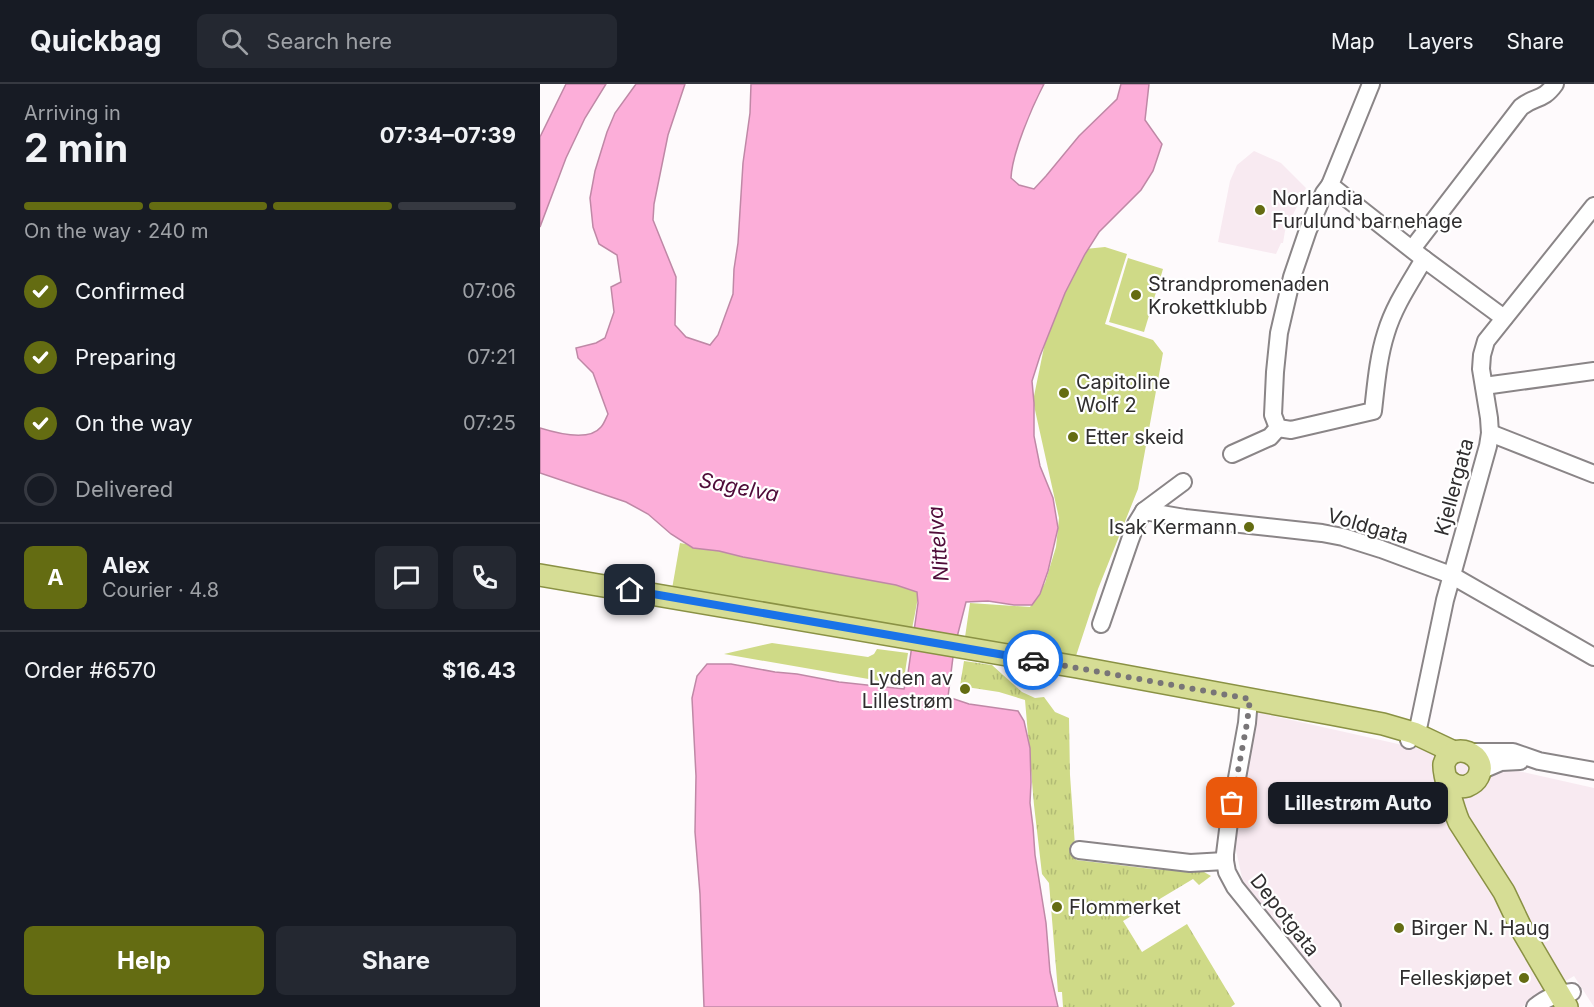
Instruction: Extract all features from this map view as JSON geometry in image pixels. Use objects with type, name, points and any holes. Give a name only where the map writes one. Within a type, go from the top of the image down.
[{"type":"main road","points":[[540,575],[987,652],[1390,726],[1412,736],[1453,763],[1478,759],[1466,801],[1467,820],[1474,843]]},
{"type":"main road","points":[[1453,763],[1454,785],[1464,787],[1474,778]]},
{"type":"main road","points":[[1453,763],[1459,822],[1504,892],[1522,914],[1568,1002]]},
{"type":"street","points":[[1278,428],[1273,415],[1275,372],[1279,333],[1292,277],[1322,187],[1371,84]]},
{"type":"street","points":[[1278,428],[1291,430],[1373,411],[1385,333],[1418,254],[1521,107],[1529,101],[1548,94],[1555,84]]},
{"type":"street","points":[[1322,187],[1504,318]]},
{"type":"street","name":"Kjellergata","points":[[1412,736],[1419,724],[1444,600],[1488,446],[1490,433],[1481,369],[1486,341],[1594,206]]},
{"type":"street","points":[[1484,387],[1594,371]]},
{"type":"street","points":[[1232,454],[1270,437],[1278,428]]},
{"type":"street","points":[[1490,433],[1594,474]]},
{"type":"street","points":[[1101,624],[1130,540],[1143,511],[1183,482]]},
{"type":"street","name":"Voldgata","points":[[1143,511],[1185,518],[1322,532],[1381,549],[1451,575],[1594,657]]},
{"type":"street","name":"Depotgata","points":[[1250,699],[1228,822],[1225,861],[1227,872],[1235,888],[1332,1007]]},
{"type":"street","points":[[1453,763],[1513,752],[1539,761],[1594,771]]},
{"type":"street","points":[[1474,778],[1501,762],[1539,761]]},
{"type":"street","points":[[1079,850],[1190,863],[1225,861]]},
{"type":"street","points":[[1536,1007],[1545,999],[1568,1002]]},
{"type":"shaded area","name":"Norlandia Furulund barnehage","points":[[1254,151],[1281,163],[1306,188],[1285,231],[1283,243],[1276,254],[1218,242],[1230,181],[1237,165]]},
{"type":"shaded area","points":[[1256,712],[1594,788],[1594,1007],[1574,976],[1522,1007],[1343,1007],[1244,887],[1232,832]]},
{"type":"green space","points":[[1105,247],[1127,254],[1105,324],[1153,340],[1163,353],[1138,489],[1098,589],[1073,665],[964,644],[970,603],[1030,607],[1045,583],[1056,547],[1059,518],[1033,401],[1050,318],[1075,250]]},
{"type":"green space","name":"Strandpromenaden Krokettklubb","points":[[1128,258],[1163,269],[1144,332],[1109,322]]},
{"type":"green space","points":[[680,543],[920,587],[912,629],[672,589]]},
{"type":"green space","points":[[772,643],[868,657],[877,649],[908,653],[903,685],[724,654]]},
{"type":"green space","points":[[964,661],[992,665],[1022,692],[1035,698],[1044,697],[1055,712],[1069,718],[1070,775],[1076,860],[1152,869],[1204,872],[1211,876],[1199,885],[1193,879],[1123,921],[1142,952],[1187,924],[1235,1004],[1231,1007],[1063,1007],[1062,992],[1058,992],[1049,883],[1042,874],[1025,700],[999,692],[960,686]]},
{"type":"water","points":[[566,84],[606,84],[585,118],[566,158],[540,227],[540,137]]},
{"type":"water","points":[[636,84],[685,84],[668,135],[653,220],[676,277],[675,325],[686,337],[710,345],[718,335],[733,294],[751,84],[1044,84],[1019,143],[1011,178],[1019,185],[1034,189],[1079,136],[1117,99],[1121,84],[1149,84],[1145,120],[1162,144],[1153,171],[1141,190],[1099,232],[1085,254],[1065,293],[1032,381],[1034,436],[1040,466],[1053,498],[1058,528],[1048,571],[1040,594],[1032,605],[988,601],[966,602],[954,649],[948,697],[969,704],[1018,711],[1024,721],[1030,748],[1030,803],[1035,855],[1046,923],[1050,972],[1058,1007],[704,1007],[700,894],[695,832],[696,776],[692,698],[697,676],[707,664],[731,664],[839,682],[904,689],[918,603],[917,592],[896,585],[693,548],[671,534],[648,514],[626,502],[540,473],[540,428],[572,435],[589,434],[601,427],[608,414],[593,373],[578,358],[576,348],[605,338],[614,312],[611,287],[621,282],[617,255],[599,244],[593,227],[590,198],[595,171],[607,132],[615,113]]},
{"type":"way so far","points":[[1033,660],[1250,699],[1232,803]]},
{"type":"place","name":"Norlandia Furulund barnehage","points":[[1260,210]]},
{"type":"place","name":"Strandpromenaden Krokettklubb","points":[[1136,295]]},
{"type":"place","name":"Capitoline Wolf 2","points":[[1064,393]]},
{"type":"place","name":"Etter skeid","points":[[1073,437]]},
{"type":"place","name":"Isak Kermann","points":[[1249,527]]},
{"type":"place","name":"Lyden av Lillestrøm","points":[[965,689]]},
{"type":"place","name":"Lillestrøm Auto","points":[[1232,803]]},
{"type":"place","name":"Flommerket","points":[[1057,907]]},
{"type":"place","name":"Birger N. Haug","points":[[1399,928]]},
{"type":"place","name":"Felleskjøpet","points":[[1524,978]]},
{"type":"route","points":[[630,590],[1033,660]]},
{"type":"water label","name":"Sagelva","points":[[739,487]]},
{"type":"water label","name":"Nittelva","points":[[938,544]]}]
